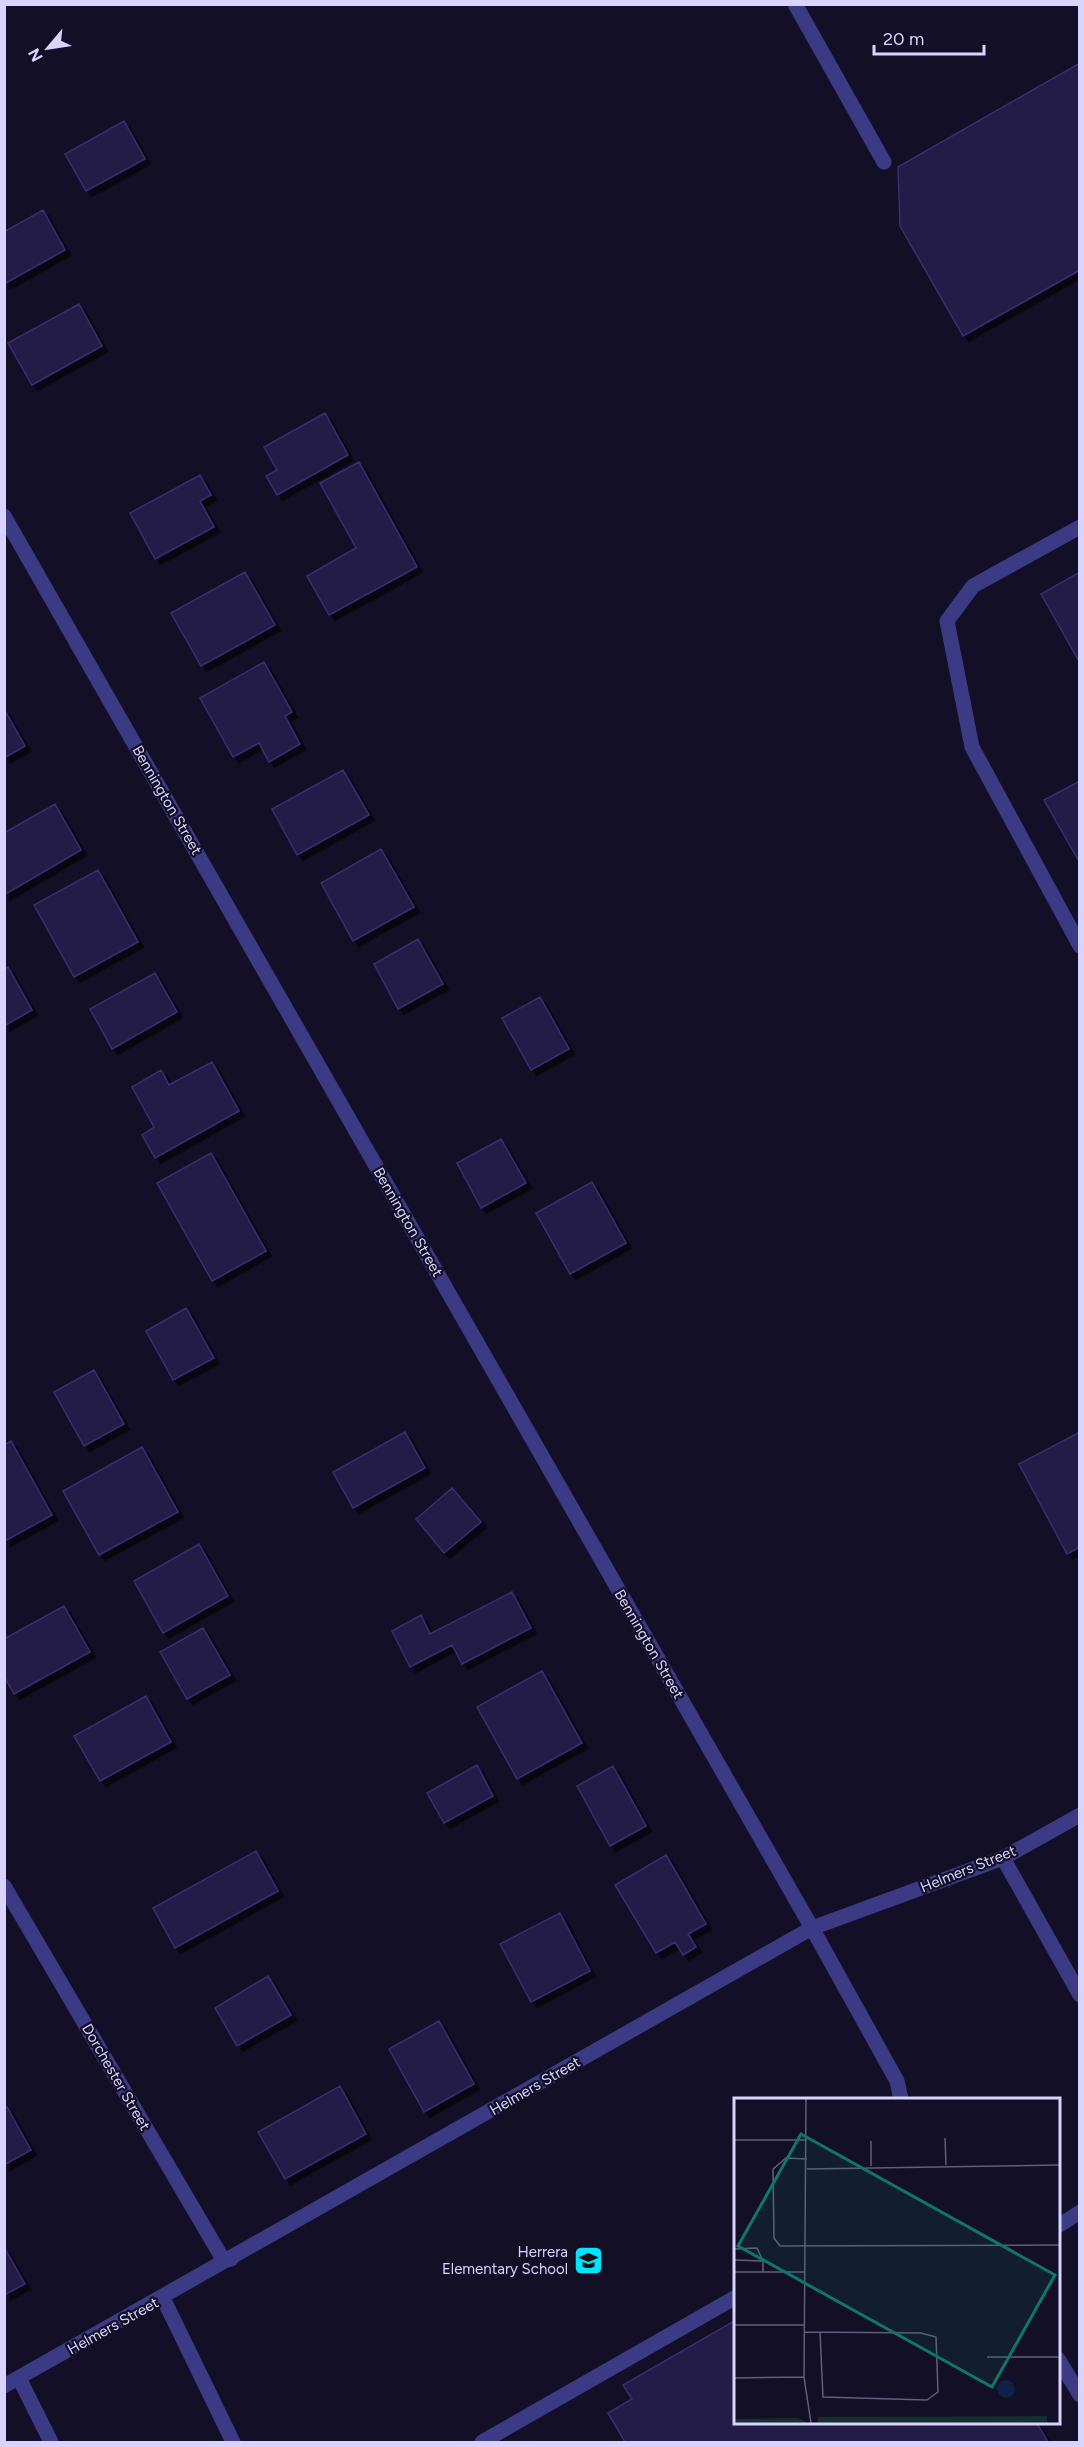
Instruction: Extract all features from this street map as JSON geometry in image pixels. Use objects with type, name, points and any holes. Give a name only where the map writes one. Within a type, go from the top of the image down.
[{"type":"street","points":[[795,4],[884,162]]},
{"type":"street","name":"Bennington Street","points":[[4,516],[812,1928],[897,2081],[901,2098]]},
{"type":"street","points":[[1080,527],[973,586],[948,621],[972,747],[1080,946]]},
{"type":"street","name":"Helmers Street","points":[[4,2386],[164,2298],[812,1928],[1003,1858],[1080,1815]]},
{"type":"street","points":[[1003,1858],[1080,1995]]},
{"type":"street","name":"Dorchester Street","points":[[4,1886],[224,2261],[231,2259]]},
{"type":"street","points":[[1060,2225],[1080,2212]]},
{"type":"street","points":[[164,2298],[232,2442]]},
{"type":"street","points":[[482,2442],[734,2298]]},
{"type":"street","points":[[1060,2361],[1080,2395]]},
{"type":"street","points":[[19,2378],[51,2442]]},
{"type":"building","points":[[1080,63],[1080,270],[963,336],[900,226],[898,167]]},
{"type":"building","points":[[124,121],[145,159],[86,191],[65,154]]},
{"type":"building","points":[[43,210],[65,250],[4,284],[4,232]]},
{"type":"building","points":[[79,304],[102,346],[32,385],[8,343]]},
{"type":"building","points":[[325,413],[348,455],[277,495],[266,476],[277,470],[264,447]]},
{"type":"building","points":[[359,462],[417,567],[329,615],[307,576],[356,548],[320,483]]},
{"type":"building","points":[[200,475],[211,495],[200,501],[214,527],[155,559],[130,513]]},
{"type":"building","points":[[245,572],[275,625],[201,666],[171,613]]},
{"type":"building","points":[[1080,572],[1080,663],[1041,594]]},
{"type":"building","points":[[264,662],[292,712],[285,716],[300,744],[269,762],[259,743],[233,757],[200,698]]},
{"type":"building","points":[[4,709],[25,746],[4,758]]},
{"type":"building","points":[[343,770],[369,815],[297,855],[272,809]]},
{"type":"building","points":[[1080,781],[1080,863],[1044,800]]},
{"type":"building","points":[[55,804],[81,850],[4,895],[4,833]]},
{"type":"building","points":[[381,849],[414,907],[353,941],[321,883]]},
{"type":"building","points":[[98,870],[138,942],[74,977],[34,905]]},
{"type":"building","points":[[418,939],[443,984],[398,1009],[374,964]]},
{"type":"building","points":[[8,967],[32,1010],[4,1026],[4,969]]},
{"type":"building","points":[[155,973],[177,1012],[112,1049],[90,1009]]},
{"type":"building","points":[[540,997],[569,1049],[531,1070],[502,1018]]},
{"type":"building","points":[[212,1062],[239,1111],[155,1158],[142,1135],[154,1127],[132,1087],[161,1070],[169,1085]]},
{"type":"building","points":[[501,1139],[526,1183],[481,1208],[457,1163]]},
{"type":"building","points":[[211,1153],[266,1251],[212,1281],[157,1183]]},
{"type":"building","points":[[592,1182],[626,1243],[570,1274],[536,1213]]},
{"type":"building","points":[[186,1308],[214,1358],[173,1380],[146,1331]]},
{"type":"building","points":[[94,1370],[124,1424],[84,1446],[54,1392]]},
{"type":"building","points":[[405,1432],[425,1468],[353,1508],[333,1472]]},
{"type":"building","points":[[1080,1432],[1080,1547],[1067,1554],[1019,1464]]},
{"type":"building","points":[[11,1441],[52,1515],[5,1541],[4,1445]]},
{"type":"building","points":[[142,1447],[178,1512],[99,1555],[63,1491]]},
{"type":"building","points":[[452,1488],[481,1522],[444,1553],[416,1519]]},
{"type":"building","points":[[199,1544],[228,1596],[163,1633],[134,1581]]},
{"type":"building","points":[[512,1592],[531,1628],[462,1664],[452,1645],[410,1667],[392,1631],[421,1615],[430,1634]]},
{"type":"building","points":[[64,1606],[90,1652],[14,1694],[4,1676],[4,1639]]},
{"type":"building","points":[[203,1628],[230,1675],[187,1699],[160,1652]]},
{"type":"building","points":[[542,1671],[582,1743],[517,1779],[477,1707]]},
{"type":"building","points":[[146,1696],[171,1742],[100,1781],[74,1736]]},
{"type":"building","points":[[477,1765],[493,1796],[444,1823],[427,1793]]},
{"type":"building","points":[[613,1766],[646,1826],[610,1846],[577,1786]]},
{"type":"building","points":[[256,1851],[278,1891],[175,1948],[153,1908]]},
{"type":"building","points":[[666,1855],[706,1924],[688,1934],[696,1947],[683,1955],[675,1942],[656,1953],[615,1885]]},
{"type":"building","points":[[560,1913],[590,1971],[531,2002],[500,1944]]},
{"type":"building","points":[[268,1976],[291,2015],[237,2046],[215,2008]]},
{"type":"building","points":[[439,2021],[474,2084],[424,2112],[389,2049]]},
{"type":"building","points":[[340,2086],[366,2134],[285,2179],[258,2132]]},
{"type":"building","points":[[7,2107],[31,2150],[4,2165],[4,2109]]},
{"type":"building","points":[[4,2247],[25,2284],[4,2295]]},
{"type":"building","points":[[734,2321],[734,2423],[1037,2423],[1048,2442],[625,2442],[608,2413],[632,2399],[623,2385]]},
{"type":"place","name":"Herrera Elementary School","points":[[589,2261]]}]
